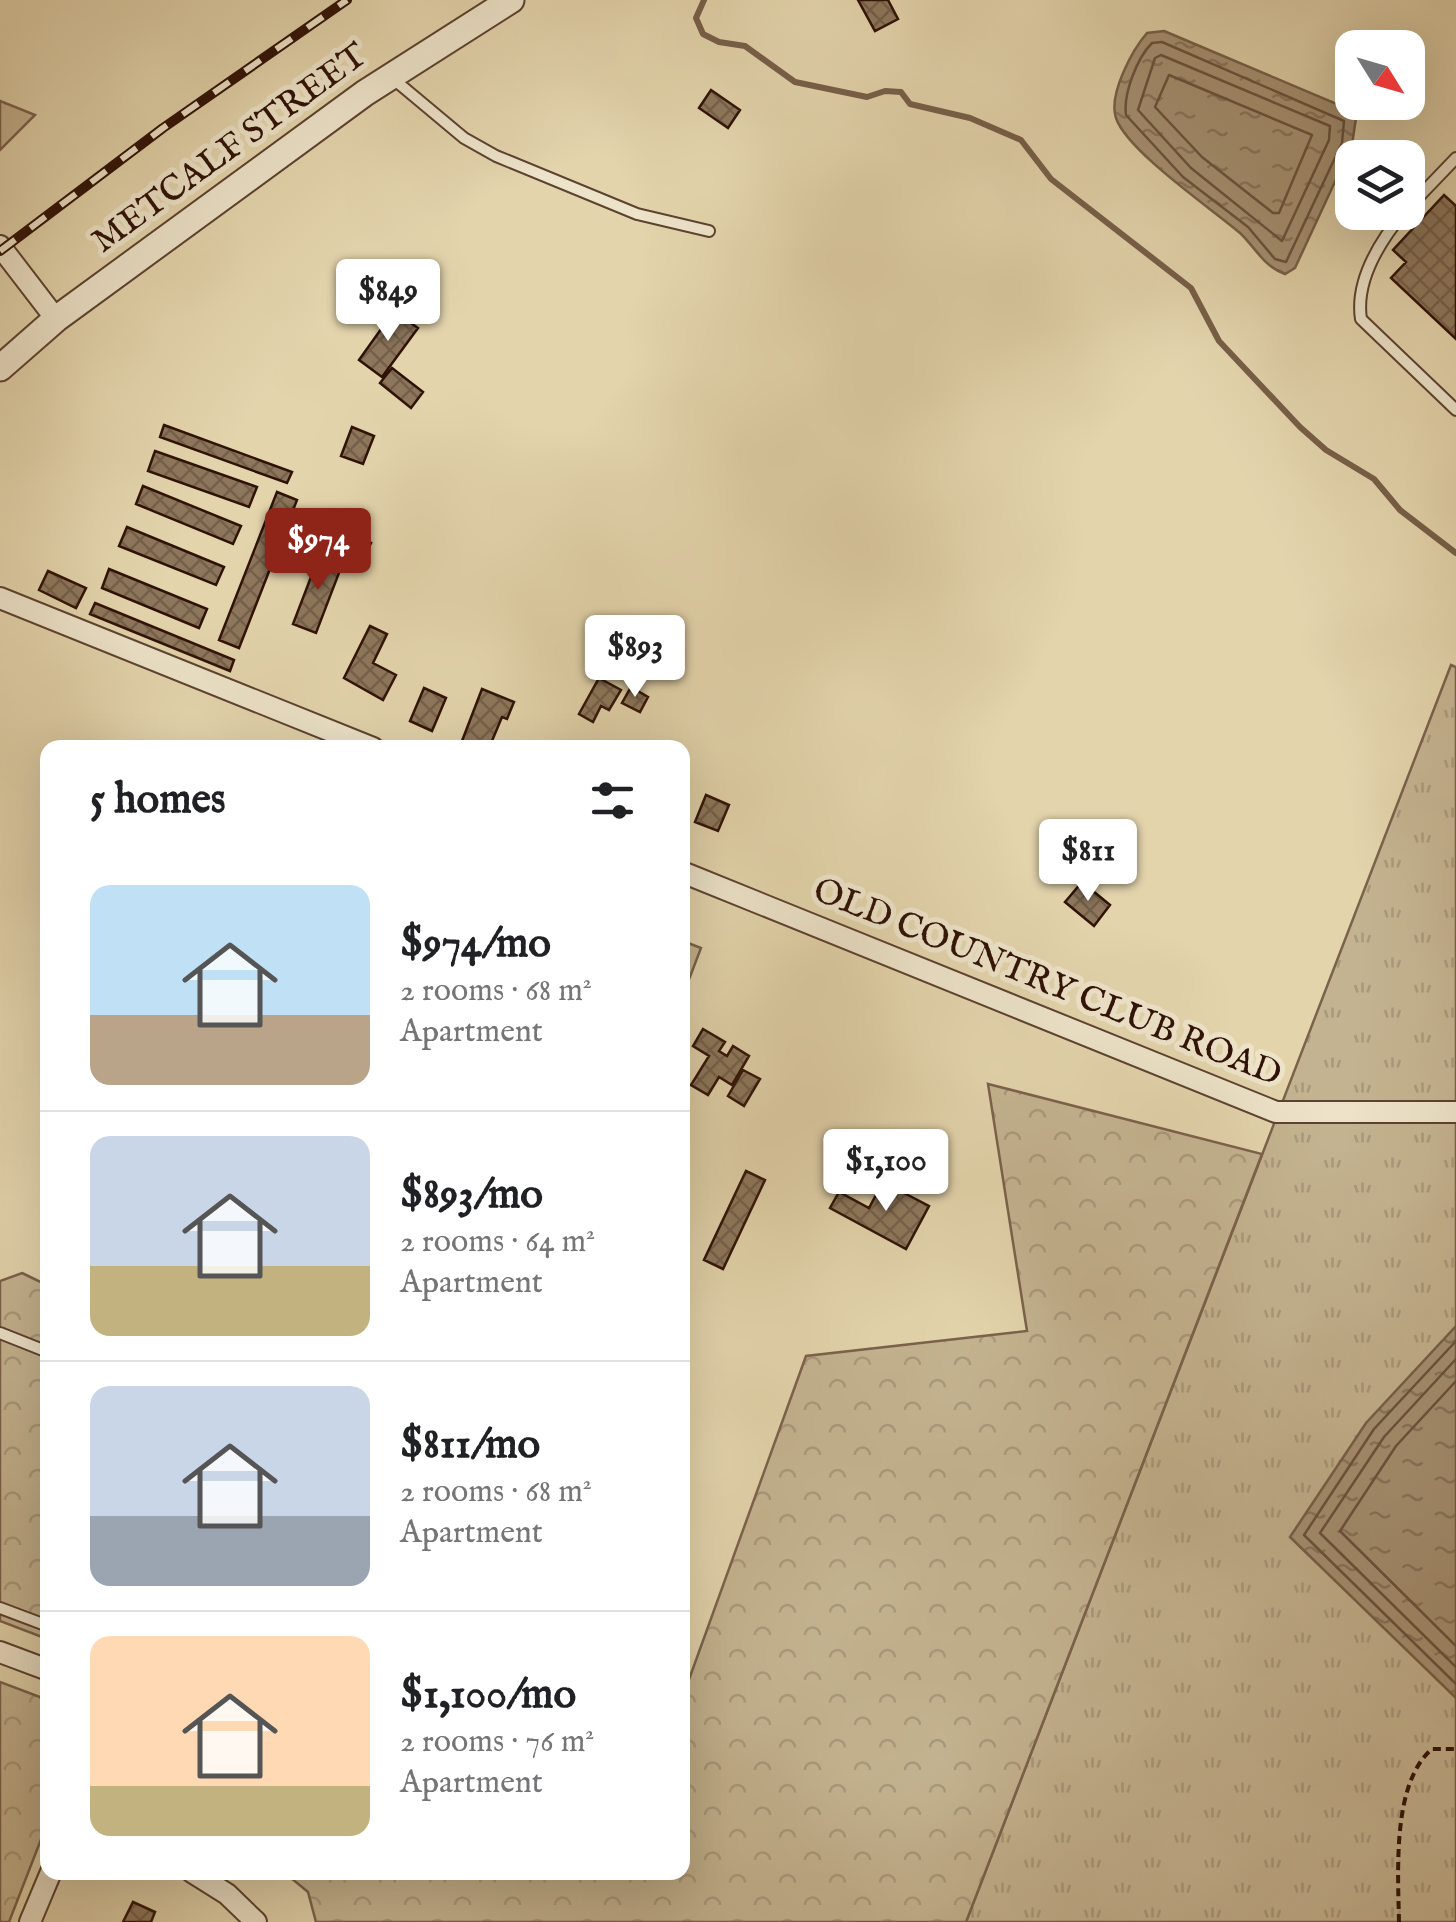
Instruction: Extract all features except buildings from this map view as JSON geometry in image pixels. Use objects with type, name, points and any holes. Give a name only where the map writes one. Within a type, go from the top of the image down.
[{"type":"street","name":"METCALF STREET","points":[[0,368],[56,319],[390,77],[511,0]]},
{"type":"street","points":[[0,246],[56,319]]},
{"type":"street","points":[[0,598],[353,740]]},
{"type":"street","name":"OLD COUNTRY CLUB ROAD","points":[[690,875],[1276,1112],[1456,1112]]},
{"type":"street","points":[[0,1652],[40,1667]]},
{"type":"street","points":[[30,1922],[48,1880]]},
{"type":"street","points":[[205,1880],[227,1894],[256,1922]]},
{"type":"lane","points":[[390,77],[464,138],[496,156],[636,214],[709,232]]},
{"type":"lane","points":[[1425,190],[1456,158]]},
{"type":"lane","points":[[1389,230],[1382,238],[1358,301],[1362,318],[1456,410]]},
{"type":"lane","points":[[0,1333],[40,1349]]},
{"type":"lane","points":[[0,1608],[40,1623]]},
{"type":"path","points":[[1399,1922],[1406,1784],[1416,1762],[1432,1749],[1456,1749]]},
{"type":"green space","points":[[0,101],[35,115],[0,150]]},
{"type":"green space","points":[[1451,665],[1456,667],[1456,1922],[966,1922]]},
{"type":"green space","points":[[690,944],[701,948],[690,977]]},
{"type":"green space","points":[[988,1084],[1262,1154],[966,1922],[316,1922],[308,1892],[293,1880],[690,1880],[690,1677],[806,1356],[1027,1331]]},
{"type":"green space","points":[[22,1273],[40,1282],[40,1636],[0,1621],[0,1281]]},
{"type":"green space","points":[[0,1682],[40,1697],[40,1842],[9,1922],[0,1922]]},
{"type":"water","points":[[1164,31],[1335,103],[1335,120],[1356,120],[1353,140],[1335,140],[1335,182],[1295,268],[1285,274],[1271,266],[1240,233],[1153,163],[1123,131],[1116,118],[1115,97],[1129,61],[1147,33]]},
{"type":"water","points":[[1456,1326],[1456,1698],[1290,1537],[1366,1423]]},
{"type":"waterway","points":[[704,0],[696,18],[703,34],[719,42],[745,46],[795,82],[867,97],[885,91],[901,92],[910,104],[970,118],[1021,140],[1051,179],[1191,288],[1219,341],[1300,427],[1326,450],[1374,479],[1400,510],[1456,553]]},
{"type":"railway","points":[[0,251],[163,128],[347,0]]}]
